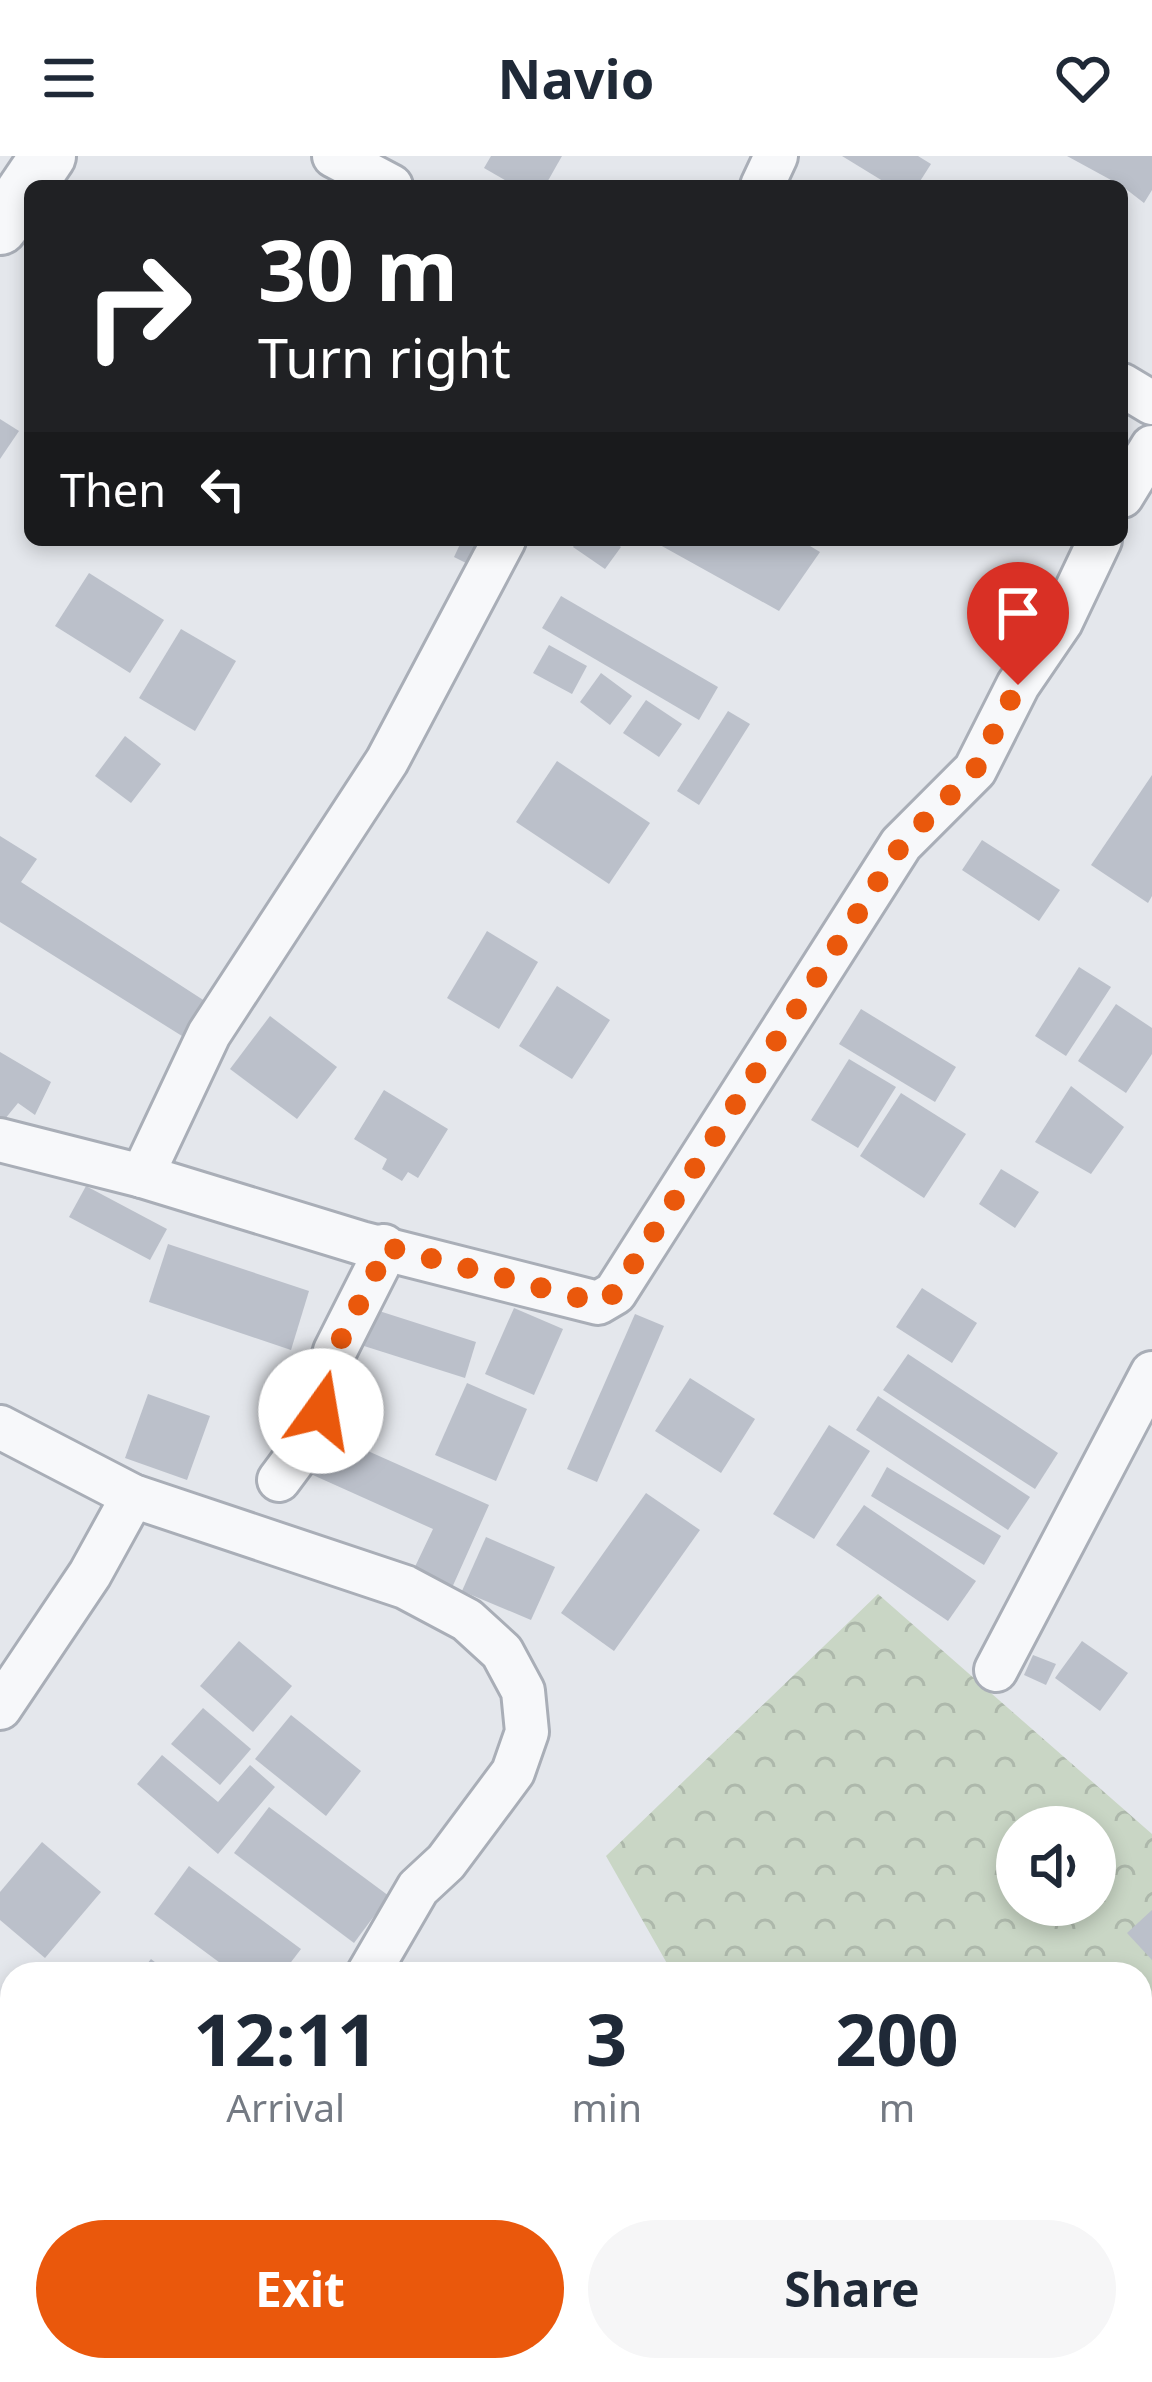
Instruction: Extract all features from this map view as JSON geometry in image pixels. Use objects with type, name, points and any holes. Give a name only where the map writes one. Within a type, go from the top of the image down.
[{"type":"street","points":[[334,156],[380,180]]},
{"type":"street","points":[[0,226],[24,191]]},
{"type":"street","points":[[1128,486],[1152,447]]},
{"type":"street","points":[[142,1176],[209,1034],[387,761],[501,546]]},
{"type":"street","points":[[0,1140],[598,1303],[615,1293],[902,844],[975,770],[1018,685],[1060,622],[1097,546]]},
{"type":"street","points":[[279,1480],[311,1436],[335,1351],[384,1246]]},
{"type":"street","points":[[996,1670],[1152,1373]]},
{"type":"street","points":[[0,1427],[133,1496],[404,1587],[467,1620],[502,1652],[523,1691],[527,1732],[513,1772],[446,1862],[418,1888],[375,1962]]},
{"type":"street","points":[[0,1708],[90,1574],[133,1496]]},
{"type":"green space","points":[[878,1594],[1152,1834],[1152,1962],[666,1962],[606,1856]]},
{"type":"building","points":[[491,156],[562,156],[548,180],[505,180],[484,168]]},
{"type":"building","points":[[842,156],[918,156],[931,164],[921,180],[881,180]]},
{"type":"building","points":[[1067,156],[1152,156],[1152,190],[1144,203],[1128,191],[1128,180],[1111,180]]},
{"type":"building","points":[[0,419],[19,431],[0,459]]},
{"type":"building","points":[[459,546],[488,546],[482,571],[454,557]]},
{"type":"building","points":[[620,546],[621,547],[605,569],[573,547]]},
{"type":"building","points":[[662,546],[810,546],[820,552],[779,611]]},
{"type":"building","points":[[89,573],[164,620],[130,673],[55,626]]},
{"type":"building","points":[[561,596],[718,687],[699,720],[542,628]]},
{"type":"building","points":[[181,629],[236,661],[195,731],[139,698]]},
{"type":"building","points":[[549,645],[587,666],[572,694],[533,673]]},
{"type":"building","points":[[601,673],[632,696],[610,725],[580,702]]},
{"type":"building","points":[[646,700],[682,724],[659,757],[623,733]]},
{"type":"building","points":[[728,711],[750,724],[699,805],[677,791]]},
{"type":"building","points":[[125,736],[161,764],[131,803],[95,776]]},
{"type":"building","points":[[557,761],[650,823],[609,884],[516,822]]},
{"type":"building","points":[[1152,775],[1152,896],[1148,903],[1091,865]]},
{"type":"building","points":[[0,836],[37,859],[21,882],[211,1005],[190,1041],[0,922]]},
{"type":"building","points":[[982,840],[1060,890],[1039,921],[962,870]]},
{"type":"building","points":[[487,931],[538,962],[499,1029],[447,998]]},
{"type":"building","points":[[1079,967],[1111,987],[1066,1056],[1035,1036]]},
{"type":"building","points":[[557,986],[610,1020],[572,1079],[519,1046]]},
{"type":"building","points":[[1116,1004],[1152,1028],[1152,1054],[1126,1093],[1078,1061]]},
{"type":"building","points":[[861,1009],[956,1067],[935,1102],[839,1044]]},
{"type":"building","points":[[270,1016],[337,1067],[297,1119],[230,1069]]},
{"type":"building","points":[[0,1052],[51,1082],[35,1115],[18,1103],[0,1125]]},
{"type":"building","points":[[849,1059],[896,1087],[858,1148],[811,1120]]},
{"type":"building","points":[[1071,1086],[1124,1127],[1091,1174],[1035,1142]]},
{"type":"building","points":[[384,1090],[448,1129],[418,1178],[408,1172],[402,1181],[382,1169],[387,1159],[354,1139]]},
{"type":"building","points":[[901,1093],[966,1134],[924,1198],[860,1156]]},
{"type":"building","points":[[1001,1169],[1039,1192],[1015,1228],[979,1204]]},
{"type":"building","points":[[86,1186],[167,1229],[150,1260],[69,1217]]},
{"type":"building","points":[[168,1244],[309,1291],[291,1350],[149,1302]]},
{"type":"building","points":[[922,1288],[977,1323],[952,1363],[896,1327]]},
{"type":"building","points":[[514,1308],[563,1329],[534,1395],[485,1374]]},
{"type":"building","points":[[376,1310],[476,1342],[465,1378],[364,1346]]},
{"type":"building","points":[[635,1314],[664,1326],[597,1482],[567,1469]]},
{"type":"building","points":[[908,1354],[1058,1453],[1035,1489],[883,1390]]},
{"type":"building","points":[[690,1378],[755,1419],[721,1473],[655,1431]]},
{"type":"building","points":[[467,1383],[527,1409],[496,1481],[435,1455]]},
{"type":"building","points":[[148,1394],[210,1416],[187,1480],[125,1458]]},
{"type":"building","points":[[878,1396],[1030,1497],[1008,1530],[856,1430]]},
{"type":"building","points":[[829,1425],[870,1451],[814,1539],[773,1514]]},
{"type":"building","points":[[323,1431],[489,1505],[451,1590],[412,1573],[433,1529],[304,1471]]},
{"type":"building","points":[[887,1467],[1001,1536],[984,1565],[871,1496]]},
{"type":"building","points":[[646,1493],[700,1530],[614,1651],[561,1613]]},
{"type":"building","points":[[864,1505],[976,1581],[948,1621],[836,1545]]},
{"type":"building","points":[[486,1537],[555,1567],[531,1620],[462,1591]]},
{"type":"building","points":[[239,1641],[292,1686],[253,1732],[200,1686]]},
{"type":"building","points":[[1082,1641],[1128,1673],[1100,1711],[1055,1678]]},
{"type":"building","points":[[1033,1655],[1056,1664],[1046,1685],[1024,1675]]},
{"type":"building","points":[[203,1708],[251,1749],[220,1785],[171,1744]]},
{"type":"building","points":[[291,1715],[361,1771],[326,1816],[255,1759]]},
{"type":"building","points":[[162,1755],[218,1802],[250,1765],[275,1787],[218,1854],[137,1784]]},
{"type":"building","points":[[269,1807],[389,1896],[354,1943],[234,1853]]},
{"type":"building","points":[[42,1842],[101,1892],[45,1958],[0,1920],[0,1892]]},
{"type":"building","points":[[189,1866],[301,1949],[291,1962],[219,1962],[154,1914]]},
{"type":"building","points":[[1152,1910],[1152,1960],[1127,1933]]},
{"type":"route","points":[[321,1411],[335,1351],[384,1246],[598,1303],[615,1293],[902,844],[975,770],[1018,685]]}]
